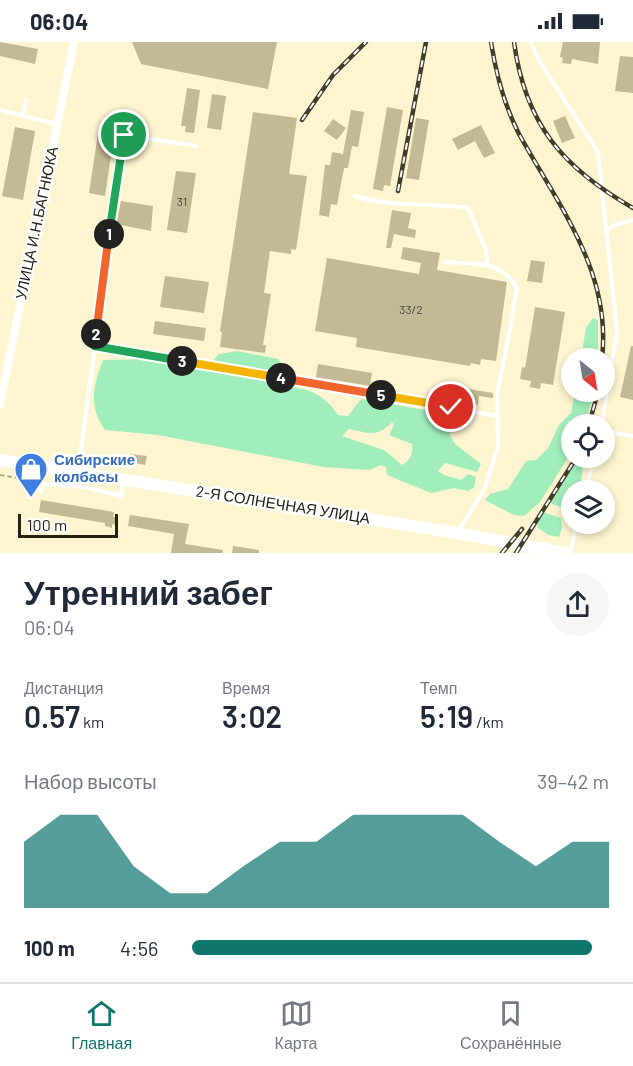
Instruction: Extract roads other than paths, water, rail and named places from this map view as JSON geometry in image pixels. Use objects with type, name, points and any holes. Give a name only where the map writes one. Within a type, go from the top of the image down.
[{"type":"main road","name":"2-Я СОЛНЕЧНАЯ УЛИЦА","points":[[0,460],[457,533],[565,553]]},
{"type":"street","name":"УЛИЦА И.Н.БАГНЮКА","points":[[0,404],[75,42]]},
{"type":"lane","points":[[531,42],[543,66],[598,152],[617,331],[604,414]]},
{"type":"lane","points":[[23,116],[26,99]]},
{"type":"lane","points":[[0,110],[57,124]]},
{"type":"lane","points":[[78,473],[124,135],[196,146]]},
{"type":"lane","points":[[355,196],[379,204],[438,203],[468,208],[486,250],[487,264]]},
{"type":"lane","points":[[605,233],[615,225],[633,220]]},
{"type":"lane","points":[[445,262],[487,264],[510,275],[518,288],[497,394],[499,431],[493,465],[471,515],[457,533]]},
{"type":"lane","points":[[94,346],[498,416]]},
{"type":"lane","points":[[615,433],[633,436]]},
{"type":"lane","points":[[24,480],[42,484],[84,487],[121,496],[124,479]]},
{"type":"lane","points":[[41,492],[42,484]]},
{"type":"lane","points":[[570,553],[575,534]]},
{"type":"railway","points":[[302,120],[333,75],[366,42]]},
{"type":"railway","points":[[398,191],[426,42]]},
{"type":"railway","points":[[491,42],[495,66],[509,112],[519,134],[565,213],[590,268],[599,297],[603,327],[602,348]]},
{"type":"railway","points":[[514,42],[519,71],[527,97],[551,141],[586,177],[633,208]]},
{"type":"railway","points":[[592,414],[595,402]]},
{"type":"railway","points":[[516,553],[570,468]]},
{"type":"railway","points":[[502,553],[522,529]]},
{"type":"place","name":"Сибирские колбасы","points":[[31,498]]}]
